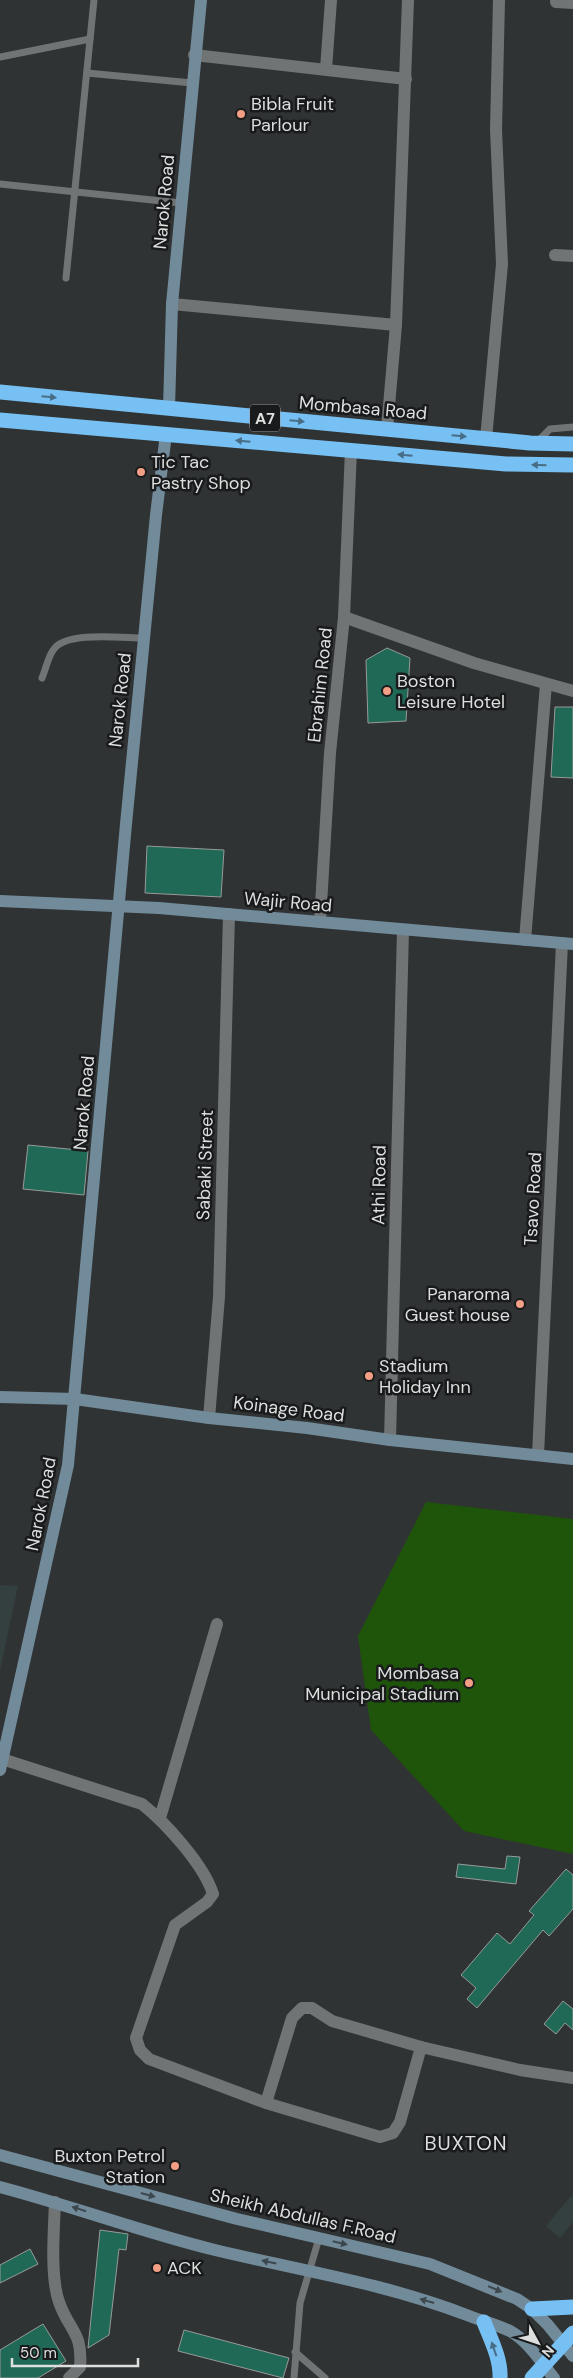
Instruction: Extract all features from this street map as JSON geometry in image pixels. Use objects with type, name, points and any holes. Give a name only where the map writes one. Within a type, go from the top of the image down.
[{"type":"highway","name":"Mombasa Road","points":[[0,392],[536,444],[573,444]]},
{"type":"highway","points":[[116,430],[118,404]]},
{"type":"highway","points":[[212,413],[212,438]]},
{"type":"highway","name":"A7","points":[[0,420],[506,464],[573,465]]},
{"type":"highway","points":[[532,2309],[573,2307]]},
{"type":"highway","points":[[484,2322],[497,2356],[500,2378]]},
{"type":"highway","points":[[532,2378],[568,2338]]},
{"type":"street","name":"Narok Road","points":[[169,408],[172,304],[194,55],[201,0]]},
{"type":"street","points":[[326,69],[331,0]]},
{"type":"street","points":[[387,429],[396,326],[408,0]]},
{"type":"street","points":[[486,439],[502,264],[496,130],[499,0]]},
{"type":"street","points":[[556,2],[573,3]]},
{"type":"street","points":[[194,55],[326,69],[406,80]]},
{"type":"street","points":[[555,255],[573,256]]},
{"type":"street","points":[[172,304],[396,326]]},
{"type":"street","name":"Narok Road","points":[[1,1765],[68,1465],[144,638],[166,434]]},
{"type":"street","name":"Ebrahim Road","points":[[320,922],[330,753],[344,617],[351,450]]},
{"type":"street","points":[[344,617],[385,630],[445,653],[573,691]]},
{"type":"street","points":[[525,940],[546,684]]},
{"type":"street","name":"Wajir Road","points":[[0,901],[120,905],[568,944]]},
{"type":"street","name":"Sabaki Street","points":[[208,1418],[219,1297],[229,914]]},
{"type":"street","name":"Athi Road","points":[[390,1440],[403,930]]},
{"type":"street","name":"Tsavo Road","points":[[538,1455],[568,944]]},
{"type":"street","name":"Koinage Road","points":[[0,1396],[75,1399],[208,1418],[573,1460]]},
{"type":"street","points":[[160,1818],[217,1624]]},
{"type":"street","points":[[1,1765],[142,1804],[160,1818],[210,1882],[213,1894],[208,1902],[175,1925],[136,2038],[140,2050],[149,2059],[266,2103],[380,2137],[394,2133],[400,2122],[421,2047]]},
{"type":"street","points":[[266,2103],[292,2018],[302,2008],[312,2008],[332,2021],[421,2047],[520,2070],[573,2078]]},
{"type":"street","name":"Sheikh Abdullas F.Road","points":[[0,2154],[237,2219],[430,2264],[491,2287],[532,2309],[568,2338],[573,2356]]},
{"type":"street","points":[[0,2187],[55,2202],[154,2234],[214,2250],[311,2270],[443,2306],[512,2332],[554,2378]]},
{"type":"street","points":[[55,2202],[54,2249],[59,2302],[80,2342],[80,2367],[69,2378]]},
{"type":"lane","points":[[66,278],[94,0]]},
{"type":"lane","points":[[0,57],[90,39]]},
{"type":"lane","points":[[87,73],[192,82]]},
{"type":"lane","points":[[0,184],[181,203]]},
{"type":"lane","points":[[536,444],[550,429],[573,427]]},
{"type":"lane","points":[[42,678],[53,650],[62,641],[78,637],[144,638]]},
{"type":"lane","points":[[294,2378],[300,2303],[319,2238]]},
{"type":"lane","points":[[296,2352],[324,2378]]},
{"type":"shaded area","points":[[0,1585],[18,1586],[0,1671]]},
{"type":"shaded area","points":[[571,2196],[573,2197],[573,2222],[560,2238],[546,2226]]},
{"type":"green space","name":"Mombasa Municipal Stadium","points":[[426,1502],[573,1519],[573,1854],[464,1831],[371,1730],[358,1636]]},
{"type":"building","name":"Boston Leisure Hotel","points":[[387,648],[410,658],[406,721],[368,723],[366,660]]},
{"type":"building","points":[[555,707],[573,707],[573,778],[551,777]]},
{"type":"building","points":[[147,846],[224,850],[221,897],[145,893]]},
{"type":"building","points":[[28,1145],[88,1151],[84,1195],[23,1189]]},
{"type":"building","points":[[507,1856],[520,1857],[516,1884],[456,1877],[458,1864],[505,1869]]},
{"type":"building","points":[[566,1869],[573,1875],[573,1909],[549,1936],[543,1930],[477,2008],[467,1999],[476,1988],[461,1975],[497,1933],[510,1944],[534,1915],[529,1911]]},
{"type":"building","points":[[563,2001],[573,2009],[573,2030],[565,2023],[556,2034],[544,2024]]},
{"type":"building","points":[[100,2230],[128,2234],[126,2250],[119,2249],[109,2335],[88,2348]]},
{"type":"building","points":[[30,2249],[38,2264],[0,2283],[0,2265]]},
{"type":"building","points":[[43,2324],[66,2361],[38,2378],[0,2378],[0,2350]]},
{"type":"building","points":[[184,2330],[289,2358],[283,2378],[178,2351]]},
{"type":"place","name":"Bibla Fruit Parlour","points":[[241,114]]},
{"type":"place","name":"Tic Tac Pastry Shop","points":[[141,472]]},
{"type":"place","name":"Boston Leisure Hotel","points":[[387,691]]},
{"type":"place","name":"Panaroma Guest house","points":[[520,1304]]},
{"type":"place","name":"Stadium Holiday Inn","points":[[369,1376]]},
{"type":"place","name":"Mombasa Municipal Stadium","points":[[469,1683]]},
{"type":"place","name":"Buxton Petrol Station","points":[[175,2166]]},
{"type":"place","name":"ACK","points":[[157,2268]]},
{"type":"district","name":"BUXTON","points":[[466,2143]]}]
